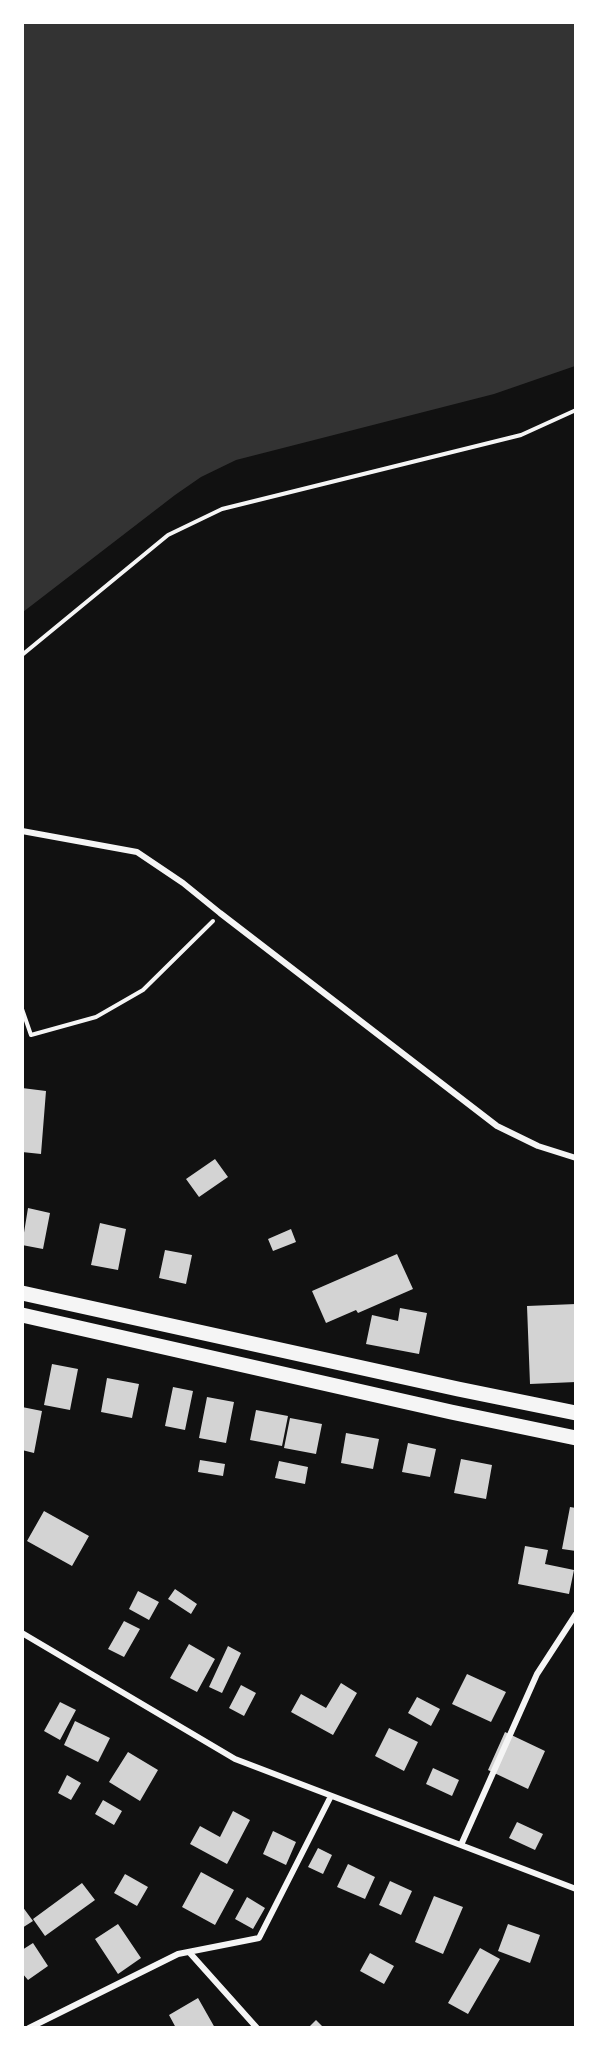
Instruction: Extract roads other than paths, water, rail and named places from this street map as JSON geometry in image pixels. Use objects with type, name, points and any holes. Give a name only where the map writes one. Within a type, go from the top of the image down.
[{"type":"main road","points":[[22,1293],[576,1413]]},
{"type":"main road","points":[[22,1315],[453,1413],[576,1438]]},
{"type":"street","points":[[22,831],[137,852],[183,883],[497,1126],[538,1146],[576,1158]]},
{"type":"street","points":[[461,1845],[537,1674],[576,1614]]},
{"type":"street","points":[[22,1633],[235,1759],[576,1889]]},
{"type":"street","points":[[29,2028],[178,1954],[259,1938],[331,1796]]},
{"type":"street","points":[[189,1952],[257,2028]]}]
